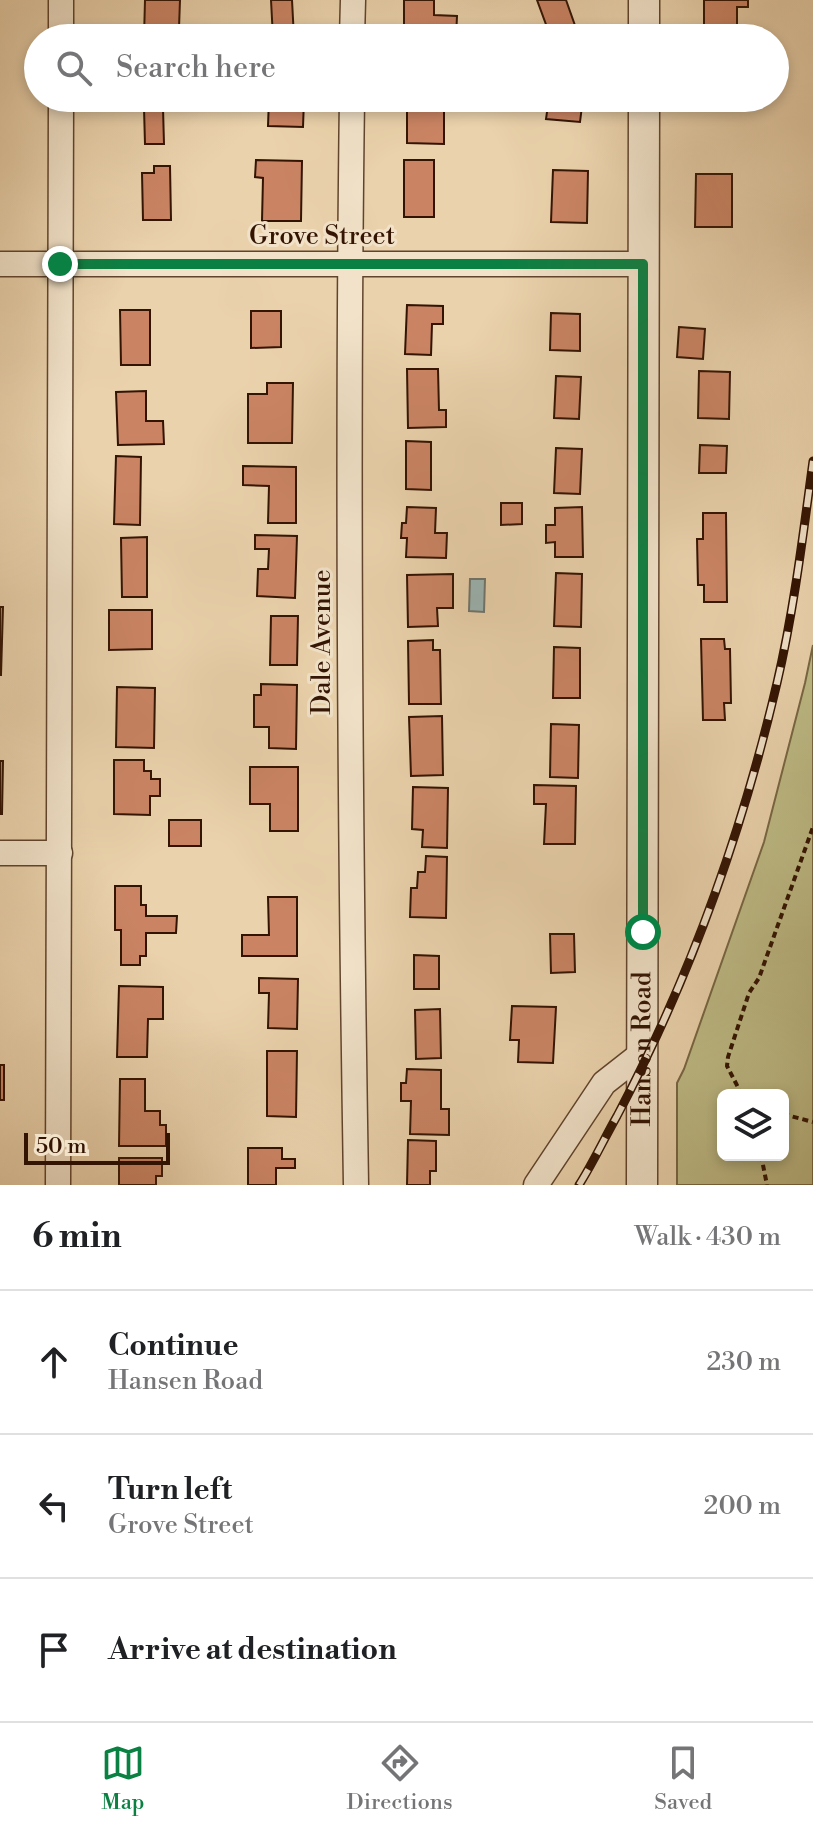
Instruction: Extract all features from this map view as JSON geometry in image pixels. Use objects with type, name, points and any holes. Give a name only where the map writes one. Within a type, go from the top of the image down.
[{"type":"street","points":[[61,0],[61,24]]},
{"type":"street","points":[[352,24],[353,0]]},
{"type":"street","points":[[644,0],[644,24]]},
{"type":"street","points":[[58,1185],[61,112]]},
{"type":"street","name":"Dale Avenue","points":[[352,112],[351,852],[356,1185]]},
{"type":"street","name":"Hansen Road","points":[[642,1185],[644,112]]},
{"type":"street","name":"Grove Street","points":[[0,264],[643,264]]},
{"type":"street","points":[[0,853],[60,853]]},
{"type":"street","points":[[536,1185],[604,1083],[641,1054]]},
{"type":"path","points":[[739,1089],[727,1066],[728,1057],[749,993],[759,978],[813,827]]},
{"type":"path","points":[[789,1116],[813,1122]]},
{"type":"path","points":[[762,1161],[767,1185]]},
{"type":"shaded area","points":[[813,645],[813,1185],[677,1185],[677,1083],[764,842]]},
{"type":"water","points":[[470,579],[485,579],[484,612],[469,611]]},
{"type":"building","points":[[145,0],[180,0],[179,24],[144,24]]},
{"type":"building","points":[[271,0],[292,0],[293,24],[272,24]]},
{"type":"building","points":[[404,0],[434,0],[434,15],[457,16],[457,24],[404,24]]},
{"type":"building","points":[[537,0],[566,0],[574,24],[546,24]]},
{"type":"building","points":[[704,0],[748,0],[748,7],[737,7],[737,24],[704,24]]},
{"type":"building","points":[[144,112],[163,112],[164,144],[145,144]]},
{"type":"building","points":[[268,112],[304,112],[303,127],[268,126]]},
{"type":"building","points":[[407,112],[444,112],[444,144],[407,143]]},
{"type":"building","points":[[547,112],[581,112],[580,122],[546,119]]},
{"type":"building","points":[[256,160],[302,161],[301,221],[262,221],[263,178],[255,177]]},
{"type":"building","points":[[404,160],[434,160],[434,217],[404,217]]},
{"type":"building","points":[[154,166],[170,166],[171,220],[143,220],[142,173],[154,173]]},
{"type":"building","points":[[553,170],[588,171],[587,223],[551,222]]},
{"type":"building","points":[[696,174],[732,174],[732,227],[695,227]]},
{"type":"building","points":[[407,305],[443,306],[443,324],[432,324],[431,355],[405,354]]},
{"type":"building","points":[[120,310],[150,310],[150,365],[121,365]]},
{"type":"building","points":[[251,311],[281,311],[281,347],[251,348]]},
{"type":"building","points":[[551,313],[580,314],[580,351],[550,350]]},
{"type":"building","points":[[679,327],[705,329],[703,359],[677,357]]},
{"type":"building","points":[[407,369],[438,369],[439,410],[446,410],[446,427],[408,428]]},
{"type":"building","points":[[699,371],[730,372],[729,419],[698,418]]},
{"type":"building","points":[[556,376],[581,377],[579,419],[554,418]]},
{"type":"building","points":[[267,383],[293,383],[292,443],[248,443],[248,394],[267,394]]},
{"type":"building","points":[[146,391],[146,421],[163,421],[164,444],[118,445],[116,392]]},
{"type":"building","points":[[406,441],[431,442],[431,490],[406,489]]},
{"type":"building","points":[[700,445],[727,446],[726,473],[699,473]]},
{"type":"building","points":[[556,448],[582,449],[580,494],[554,493]]},
{"type":"building","points":[[116,456],[141,457],[140,525],[114,524]]},
{"type":"building","points":[[243,466],[296,467],[296,523],[268,523],[269,486],[243,485]]},
{"type":"building","points":[[501,503],[522,503],[522,524],[501,525]]},
{"type":"building","points":[[407,507],[436,508],[435,533],[447,533],[446,558],[406,557],[407,538],[401,538]]},
{"type":"building","points":[[582,507],[583,557],[555,557],[555,542],[546,543],[546,525],[555,525],[555,508]]},
{"type":"building","points":[[703,513],[726,513],[727,602],[704,602],[704,585],[698,585],[697,539],[703,539]]},
{"type":"building","points":[[255,535],[297,536],[295,598],[257,596],[258,569],[268,569],[269,549],[255,549]]},
{"type":"building","points":[[147,537],[147,597],[122,597],[121,538]]},
{"type":"building","points":[[556,573],[582,574],[581,627],[554,626]]},
{"type":"building","points":[[453,574],[453,608],[437,608],[438,626],[408,627],[407,575]]},
{"type":"building","points":[[0,607],[3,607],[1,675],[0,675]]},
{"type":"building","points":[[109,610],[152,610],[152,649],[109,650]]},
{"type":"building","points":[[271,616],[298,616],[297,665],[270,665]]},
{"type":"building","points":[[701,639],[724,639],[725,649],[730,649],[731,703],[724,703],[725,720],[703,720]]},
{"type":"building","points":[[433,640],[433,650],[440,650],[441,704],[409,704],[408,641]]},
{"type":"building","points":[[554,647],[580,648],[580,698],[553,698]]},
{"type":"building","points":[[261,684],[297,685],[296,749],[269,748],[269,727],[254,727],[254,695],[261,695]]},
{"type":"building","points":[[117,687],[155,688],[154,748],[116,747]]},
{"type":"building","points":[[442,716],[443,775],[411,776],[409,717]]},
{"type":"building","points":[[551,724],[579,725],[578,778],[550,777]]},
{"type":"building","points":[[114,760],[144,760],[144,771],[151,771],[151,779],[160,779],[160,796],[150,796],[150,815],[114,814]]},
{"type":"building","points":[[0,761],[3,761],[2,814],[0,814]]},
{"type":"building","points":[[250,767],[298,767],[298,831],[270,831],[270,804],[250,804]]},
{"type":"building","points":[[534,785],[576,786],[575,844],[544,844],[546,804],[534,804]]},
{"type":"building","points":[[413,787],[448,788],[447,848],[422,847],[423,830],[412,829]]},
{"type":"building","points":[[169,820],[201,820],[201,846],[169,846]]},
{"type":"building","points":[[426,856],[447,857],[446,918],[410,917],[411,888],[417,888],[418,872],[425,872]]},
{"type":"building","points":[[115,886],[141,886],[141,905],[146,905],[146,916],[177,916],[176,933],[146,933],[146,956],[140,956],[140,965],[121,965],[121,930],[115,930]]},
{"type":"building","points":[[268,897],[297,897],[297,956],[242,956],[242,935],[269,935]]},
{"type":"building","points":[[550,934],[574,934],[575,972],[551,973]]},
{"type":"building","points":[[414,955],[439,956],[439,989],[414,989]]},
{"type":"building","points":[[259,978],[298,979],[297,1029],[268,1028],[269,993],[259,993]]},
{"type":"building","points":[[119,986],[163,987],[163,1019],[148,1019],[147,1057],[117,1057]]},
{"type":"building","points":[[512,1006],[556,1007],[553,1063],[518,1062],[519,1040],[510,1040]]},
{"type":"building","points":[[440,1009],[441,1058],[416,1059],[415,1010]]},
{"type":"building","points":[[267,1051],[297,1051],[296,1117],[267,1116]]},
{"type":"building","points":[[0,1065],[4,1065],[4,1100],[0,1100]]},
{"type":"building","points":[[407,1069],[441,1070],[441,1109],[449,1109],[449,1135],[410,1134],[411,1101],[401,1101],[401,1083],[406,1083]]},
{"type":"building","points":[[120,1079],[145,1079],[145,1111],[160,1111],[160,1125],[166,1125],[166,1146],[119,1146]]},
{"type":"building","points":[[408,1140],[436,1141],[436,1171],[430,1171],[430,1185],[407,1185]]},
{"type":"building","points":[[248,1148],[282,1148],[282,1159],[295,1159],[295,1168],[276,1168],[276,1185],[248,1185]]},
{"type":"building","points":[[119,1158],[162,1158],[162,1176],[156,1176],[156,1185],[119,1185]]},
{"type":"railway","points":[[579,1185],[617,1116],[667,1012],[730,850],[763,739],[783,656],[813,461]]},
{"type":"route","points":[[60,264],[643,264],[643,932]]}]
